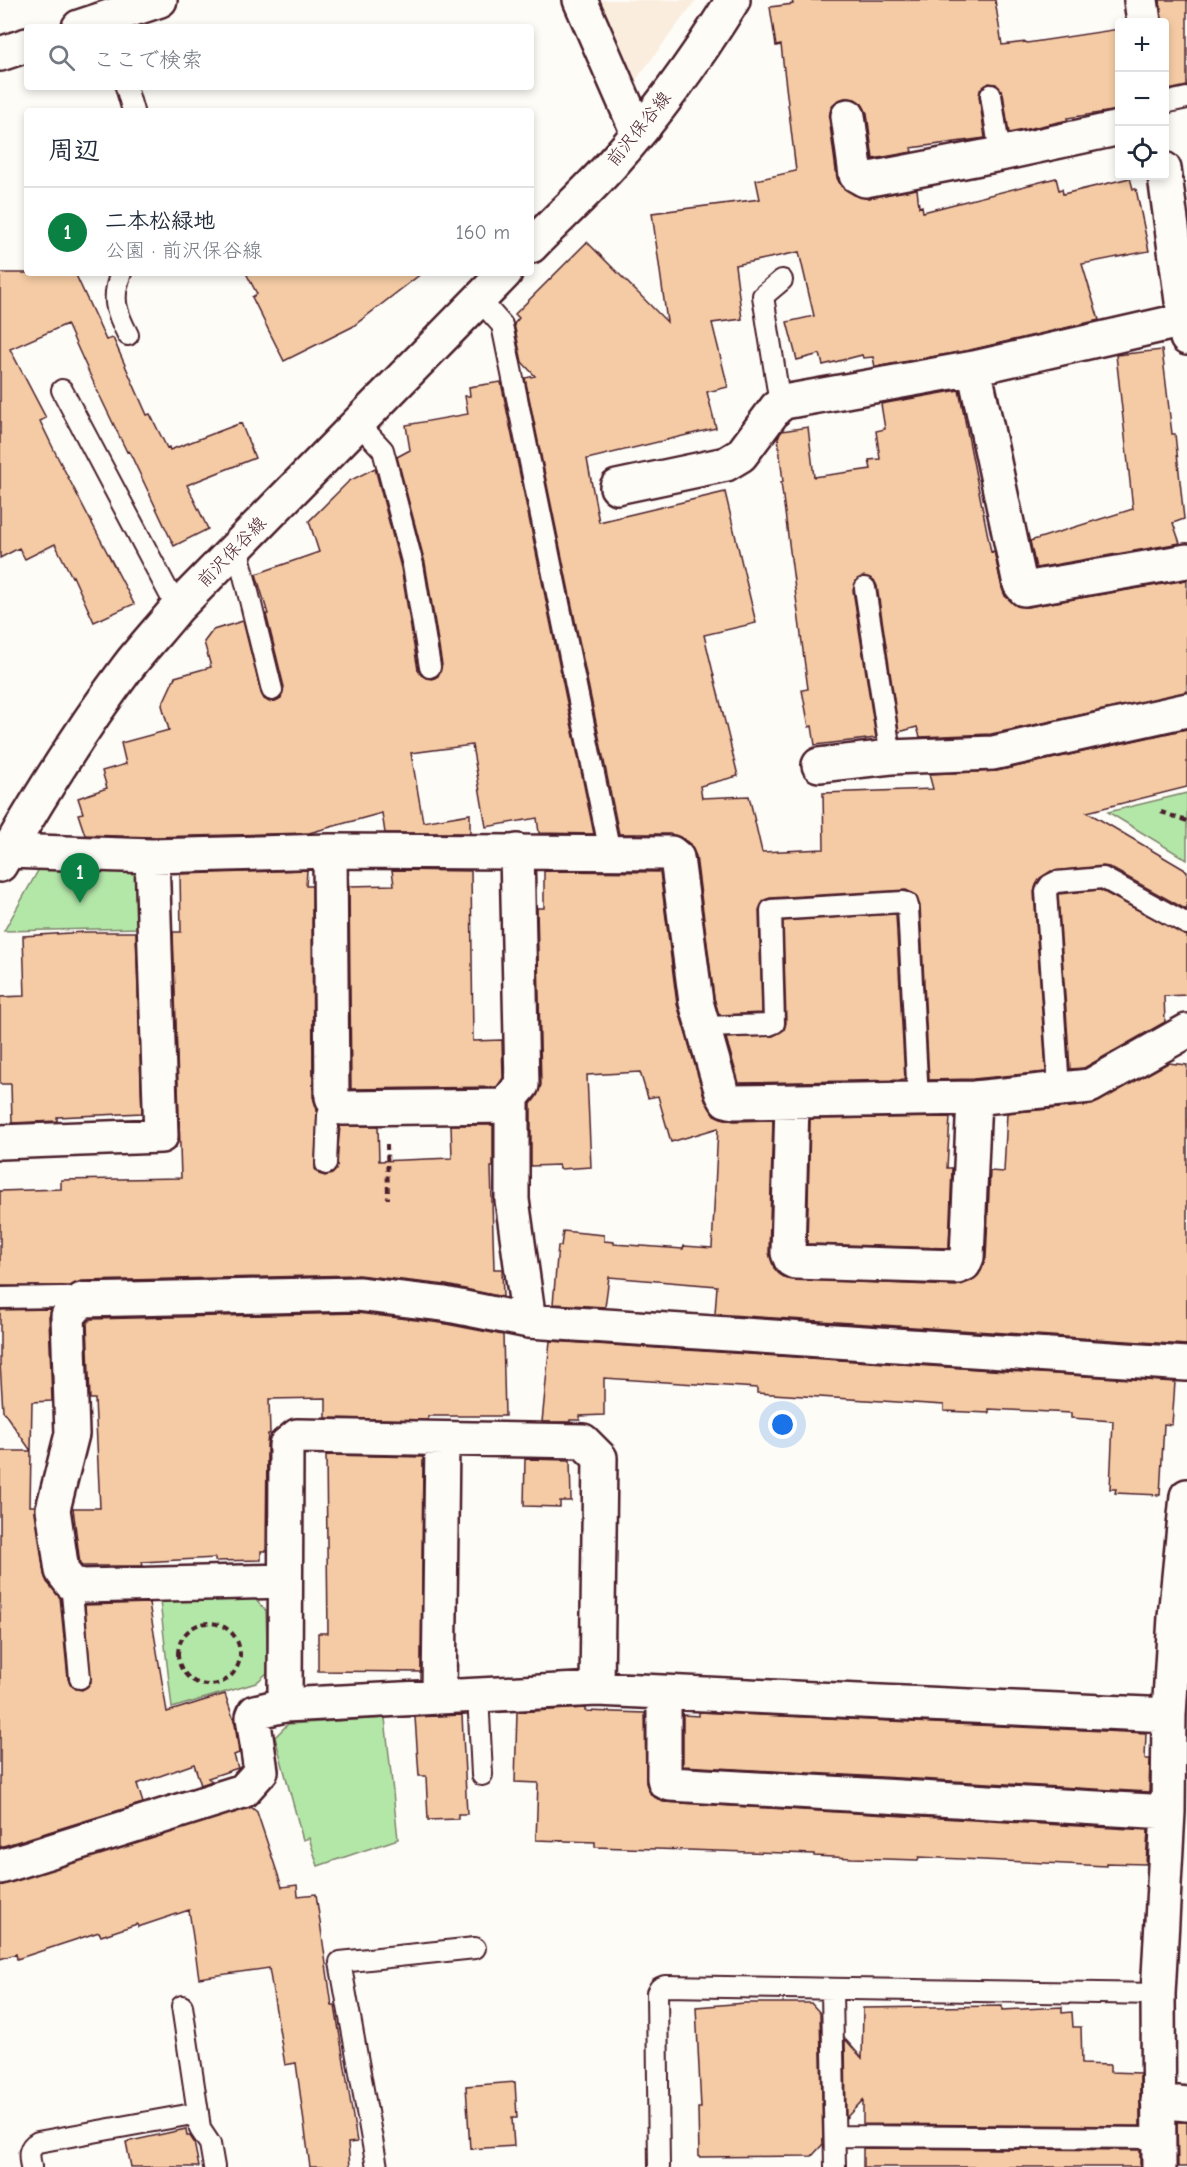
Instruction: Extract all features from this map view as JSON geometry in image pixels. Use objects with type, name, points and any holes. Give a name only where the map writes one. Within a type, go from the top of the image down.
[{"type":"street","points":[[113,22],[160,0]]},
{"type":"street","points":[[580,0],[638,133]]},
{"type":"street","name":"前沢保谷線","points":[[534,243],[610,166],[638,133],[702,50],[733,0]]},
{"type":"street","points":[[1141,0],[1143,18]]},
{"type":"street","points":[[0,54],[24,46]]},
{"type":"street","points":[[848,116],[856,175],[860,179],[1000,154],[1115,129]]},
{"type":"street","points":[[617,487],[726,464],[741,455],[780,404],[1186,329],[1166,180]]},
{"type":"street","name":"前沢保谷線","points":[[4,858],[48,783],[87,724],[129,666],[177,608],[502,276]]},
{"type":"street","points":[[974,368],[1020,584],[1024,589],[1187,561]]},
{"type":"street","points":[[819,765],[891,757],[993,753],[1187,710]]},
{"type":"street","points":[[4,858],[330,851],[671,853],[677,858],[696,1002],[722,1093],[726,1100],[734,1102],[792,1103],[974,1098],[1090,1086],[1187,1031]]},
{"type":"street","points":[[330,851],[332,1097],[335,1104],[342,1108],[512,1106]]},
{"type":"street","points":[[517,851],[522,1085],[512,1096],[512,1200],[529,1321]]},
{"type":"street","points":[[0,1142],[161,1136],[152,856]]},
{"type":"street","points":[[792,1103],[788,1253],[791,1260],[795,1262],[957,1268],[964,1264],[967,1257],[974,1098]]},
{"type":"street","points":[[285,1581],[84,1586],[71,1583],[62,1571],[52,1509],[72,1434],[68,1316],[82,1300],[358,1294],[444,1304],[529,1321],[1187,1364]]},
{"type":"street","points":[[285,1704],[286,1445],[297,1436],[583,1441],[600,1458],[597,1689]]},
{"type":"street","points":[[439,1696],[442,1439]]},
{"type":"street","points":[[1159,2152],[1172,2102],[1158,1994],[1168,1812],[1169,1715],[1181,1620],[1187,1496]]},
{"type":"street","points":[[0,1867],[243,1791],[261,1771],[253,1717],[255,1712],[285,1704],[597,1689],[1169,1715]]},
{"type":"street","points":[[664,1693],[664,1778],[665,1782],[670,1784],[1168,1812]]},
{"type":"lane","points":[[127,90],[132,108]]},
{"type":"lane","points":[[991,95],[1000,154]]},
{"type":"lane","points":[[1169,102],[1187,98]]},
{"type":"lane","points":[[120,276],[115,300],[116,314],[128,335]]},
{"type":"lane","points":[[780,404],[763,297],[782,280]]},
{"type":"lane","points":[[480,299],[502,325],[610,852]]},
{"type":"lane","points":[[62,390],[177,608]]},
{"type":"lane","points":[[359,424],[383,450],[413,565],[430,667]]},
{"type":"lane","points":[[237,547],[272,690]]},
{"type":"lane","points":[[865,588],[891,757]]},
{"type":"lane","points":[[1059,1089],[1046,891],[1050,885],[1056,882],[1103,878],[1187,924]]},
{"type":"lane","points":[[704,1027],[774,1023],[771,910],[907,903],[918,1099]]},
{"type":"lane","points":[[326,1164],[328,1115],[335,1104]]},
{"type":"lane","points":[[0,1298],[61,1297],[82,1300]]},
{"type":"lane","points":[[71,1583],[80,1678]]},
{"type":"lane","points":[[478,1694],[482,1775]]},
{"type":"lane","points":[[377,2167],[340,1962],[475,1948]]},
{"type":"lane","points":[[659,2167],[657,1993],[665,1986],[1158,1994]]},
{"type":"lane","points":[[832,1990],[835,2167]]},
{"type":"lane","points":[[182,2006],[200,2129],[210,2144],[213,2167]]},
{"type":"lane","points":[[31,2167],[28,2154],[32,2146],[38,2142],[198,2113]]},
{"type":"lane","points":[[835,2136],[1159,2152]]},
{"type":"path","points":[[1161,812],[1187,821]]},
{"type":"path","points":[[387,1107],[388,1199]]},
{"type":"path","points":[[212,1623],[231,1632],[238,1641],[240,1652],[239,1664],[233,1674],[224,1682],[213,1685],[201,1684],[190,1679],[182,1668],[178,1655],[180,1641],[189,1630],[199,1624],[212,1623]]},
{"type":"shaded area","points":[[599,0],[696,0],[635,81]]},
{"type":"green space","points":[[1187,793],[1187,860],[1108,812]]},
{"type":"green space","points":[[39,869],[129,869],[140,878],[141,928],[4,931]]},
{"type":"green space","points":[[255,1599],[266,1611],[268,1672],[256,1683],[172,1708],[160,1601]]},
{"type":"green space","points":[[385,1718],[398,1839],[318,1866],[309,1838],[303,1840],[275,1737],[288,1724]]},
{"type":"building","points":[[792,0],[995,0],[1002,45],[1115,30],[1115,111],[1067,118],[1068,120],[1009,133],[1003,93],[996,84],[989,83],[980,90],[979,96],[985,138],[911,148],[912,152],[873,159],[867,113],[862,104],[855,99],[845,98],[837,101],[831,108],[829,118],[837,178],[841,186],[856,196],[868,198],[917,189],[919,207],[922,206],[923,212],[1056,178],[1059,190],[1062,189],[1063,194],[1122,180],[1131,180],[1133,189],[1136,189],[1149,251],[1082,264],[1099,320],[970,350],[875,367],[873,357],[863,358],[862,355],[823,365],[820,354],[797,360],[787,322],[814,316],[799,252],[735,265],[742,319],[712,323],[728,387],[707,392],[716,428],[587,459],[599,522],[725,492],[756,623],[704,635],[738,776],[700,786],[702,798],[749,796],[762,852],[824,849],[823,793],[933,789],[929,774],[997,771],[1187,729],[1187,787],[1087,812],[1187,871],[1187,910],[1109,867],[1103,866],[1051,871],[1040,878],[1036,885],[1034,892],[1046,1072],[973,1079],[929,1080],[920,906],[916,895],[906,890],[764,900],[759,910],[762,1013],[719,1015],[714,998],[696,856],[690,844],[671,834],[619,834],[525,378],[535,376],[522,362],[514,324],[519,318],[515,314],[587,242],[667,322],[652,213],[760,199],[756,180],[796,171],[781,45],[776,46],[770,7],[793,4]]},
{"type":"building","points":[[1160,0],[1187,0],[1187,86],[1169,90],[1169,18],[1162,18]]},
{"type":"building","points":[[0,273],[24,273],[24,276],[76,276],[106,340],[113,338],[147,415],[150,414],[167,448],[169,447],[170,450],[241,423],[255,458],[187,485],[208,529],[174,546],[67,324],[10,349],[46,418],[40,421],[57,456],[134,604],[94,622],[55,544],[25,559],[19,548],[0,558]]},
{"type":"building","points":[[248,276],[418,276],[352,327],[284,361],[252,297],[257,294]]},
{"type":"building","points":[[1162,350],[1172,434],[1175,434],[1184,519],[1173,523],[1180,543],[1036,568],[1030,541],[1133,509],[1116,355]]},
{"type":"building","points":[[501,382],[594,834],[539,833],[537,818],[486,827],[472,745],[411,753],[423,822],[470,814],[470,833],[385,833],[382,813],[309,833],[152,837],[85,835],[78,814],[83,813],[78,798],[107,788],[102,771],[126,764],[121,743],[169,730],[162,705],[175,677],[211,667],[204,642],[213,630],[243,621],[261,693],[269,702],[281,698],[284,687],[266,614],[268,614],[256,574],[319,552],[309,521],[349,481],[375,468],[401,568],[418,670],[426,678],[433,679],[438,676],[442,665],[425,563],[397,457],[410,450],[406,425],[468,414],[465,396],[470,396],[469,387]]},
{"type":"building","points":[[959,390],[991,552],[994,551],[1005,596],[1017,606],[1027,607],[1187,580],[1187,692],[991,734],[920,737],[917,727],[899,732],[877,586],[874,580],[864,576],[857,579],[853,590],[876,738],[815,745],[802,690],[808,689],[781,482],[783,482],[778,437],[782,431],[808,427],[814,477],[871,469],[869,460],[880,459],[876,431],[885,429],[881,404]]},
{"type":"building","points":[[307,870],[306,886],[312,886],[313,1097],[317,1110],[315,1169],[319,1174],[325,1176],[336,1170],[340,1126],[378,1126],[379,1161],[452,1158],[451,1125],[493,1125],[493,1167],[491,1167],[494,1269],[502,1269],[503,1297],[446,1285],[358,1275],[82,1281],[70,1286],[0,1286],[0,1191],[61,1189],[61,1180],[181,1178],[173,932],[181,932],[180,874]]},
{"type":"building","points":[[392,870],[471,871],[473,1041],[502,1040],[503,1078],[497,1087],[351,1089],[349,886],[394,885]]},
{"type":"building","points":[[544,871],[660,872],[677,1004],[706,1102],[714,1115],[721,1118],[734,1121],[773,1120],[769,1253],[774,1268],[787,1279],[956,1286],[971,1281],[981,1271],[986,1258],[990,1171],[1004,1172],[1007,1113],[1092,1105],[1168,1063],[1187,1065],[1187,1345],[715,1314],[717,1286],[609,1277],[605,1307],[553,1304],[558,1246],[561,1246],[563,1231],[604,1235],[604,1241],[614,1242],[614,1244],[683,1249],[684,1246],[712,1248],[718,1128],[671,1142],[658,1096],[648,1098],[640,1072],[587,1075],[591,1167],[560,1169],[559,1165],[531,1166],[531,1104],[541,1085],[537,908],[544,908]]},
{"type":"building","points":[[1100,890],[1187,936],[1187,995],[1164,996],[1165,1022],[1084,1068],[1070,1069],[1058,894]]},
{"type":"building","points":[[896,914],[905,1080],[739,1083],[726,1038],[773,1036],[784,1030],[786,1023],[783,921]]},
{"type":"building","points":[[136,932],[142,1113],[57,1117],[57,1121],[12,1123],[11,1084],[0,1084],[0,997],[25,996],[23,936]]},
{"type":"building","points":[[950,1117],[947,1168],[952,1168],[949,1248],[807,1244],[810,1119]]},
{"type":"building","points":[[52,1309],[49,1317],[52,1401],[32,1402],[31,1451],[3,1411],[0,1310]]},
{"type":"building","points":[[357,1313],[441,1323],[503,1335],[505,1416],[428,1416],[428,1420],[326,1418],[326,1398],[269,1399],[266,1551],[261,1551],[261,1560],[215,1561],[215,1558],[142,1562],[143,1566],[82,1566],[80,1564],[73,1508],[100,1508],[95,1399],[90,1399],[87,1323],[91,1319]]},
{"type":"building","points":[[550,1341],[1175,1382],[1172,1425],[1164,1424],[1160,1495],[1115,1493],[1116,1489],[1110,1489],[1113,1421],[1071,1418],[1071,1413],[989,1409],[989,1413],[944,1411],[944,1405],[757,1393],[757,1388],[604,1378],[604,1415],[580,1416],[580,1420],[570,1420],[570,1422],[542,1422]]},
{"type":"building","points":[[0,1451],[31,1451],[30,1506],[35,1506],[44,1574],[47,1582],[60,1597],[68,1679],[71,1685],[82,1690],[91,1682],[85,1605],[149,1603],[167,1712],[225,1694],[235,1724],[239,1753],[234,1755],[238,1768],[208,1778],[212,1781],[201,1785],[194,1764],[137,1784],[143,1803],[0,1847]]},
{"type":"building","points":[[326,1455],[423,1457],[421,1672],[318,1671],[318,1633],[328,1633]]},
{"type":"building","points":[[525,1459],[570,1460],[571,1501],[560,1501],[560,1507],[524,1506]]},
{"type":"building","points":[[585,1708],[585,1711],[645,1713],[646,1783],[651,1795],[663,1802],[1148,1830],[1146,1864],[1106,1863],[1106,1866],[919,1857],[918,1860],[852,1858],[814,1856],[814,1854],[595,1847],[595,1842],[536,1840],[538,1783],[515,1782],[517,1712]]},
{"type":"building","points":[[699,1712],[1146,1733],[1145,1759],[1150,1759],[1149,1792],[683,1766],[683,1715],[699,1716]]},
{"type":"building","points":[[462,1715],[467,1814],[458,1814],[458,1819],[428,1820],[426,1776],[419,1776],[415,1717]]},
{"type":"building","points":[[251,1807],[257,1812],[282,1887],[297,1885],[298,1896],[316,1894],[332,2006],[335,2006],[357,2142],[348,2143],[350,2167],[310,2167],[296,2063],[285,2065],[269,1968],[199,1978],[189,1910],[138,1927],[137,1924],[101,1936],[99,1932],[17,1959],[16,1954],[0,1959],[0,1885]]},
{"type":"building","points":[[745,2003],[811,2003],[820,2013],[823,2144],[812,2156],[699,2157],[698,2108],[701,2108],[696,2007]]},
{"type":"building","points":[[1002,2006],[1002,2010],[1062,2007],[1062,2013],[1072,2012],[1073,2027],[1081,2027],[1082,2064],[1110,2065],[1110,2072],[1140,2073],[1140,2126],[863,2124],[863,2100],[846,2118],[845,2039],[862,2058],[863,2008]]},
{"type":"building","points":[[515,2082],[517,2118],[512,2118],[514,2146],[470,2149],[466,2086]]},
{"type":"building","points":[[1177,2122],[1187,2122],[1187,2167],[1178,2167]]},
{"type":"building","points":[[186,2129],[187,2136],[190,2136],[194,2142],[199,2167],[131,2167],[126,2142]]},
{"type":"building","points":[[863,2148],[1140,2150],[1140,2167],[863,2167]]},
{"type":"place","name":"二本松緑地","points":[[80,903]]}]
